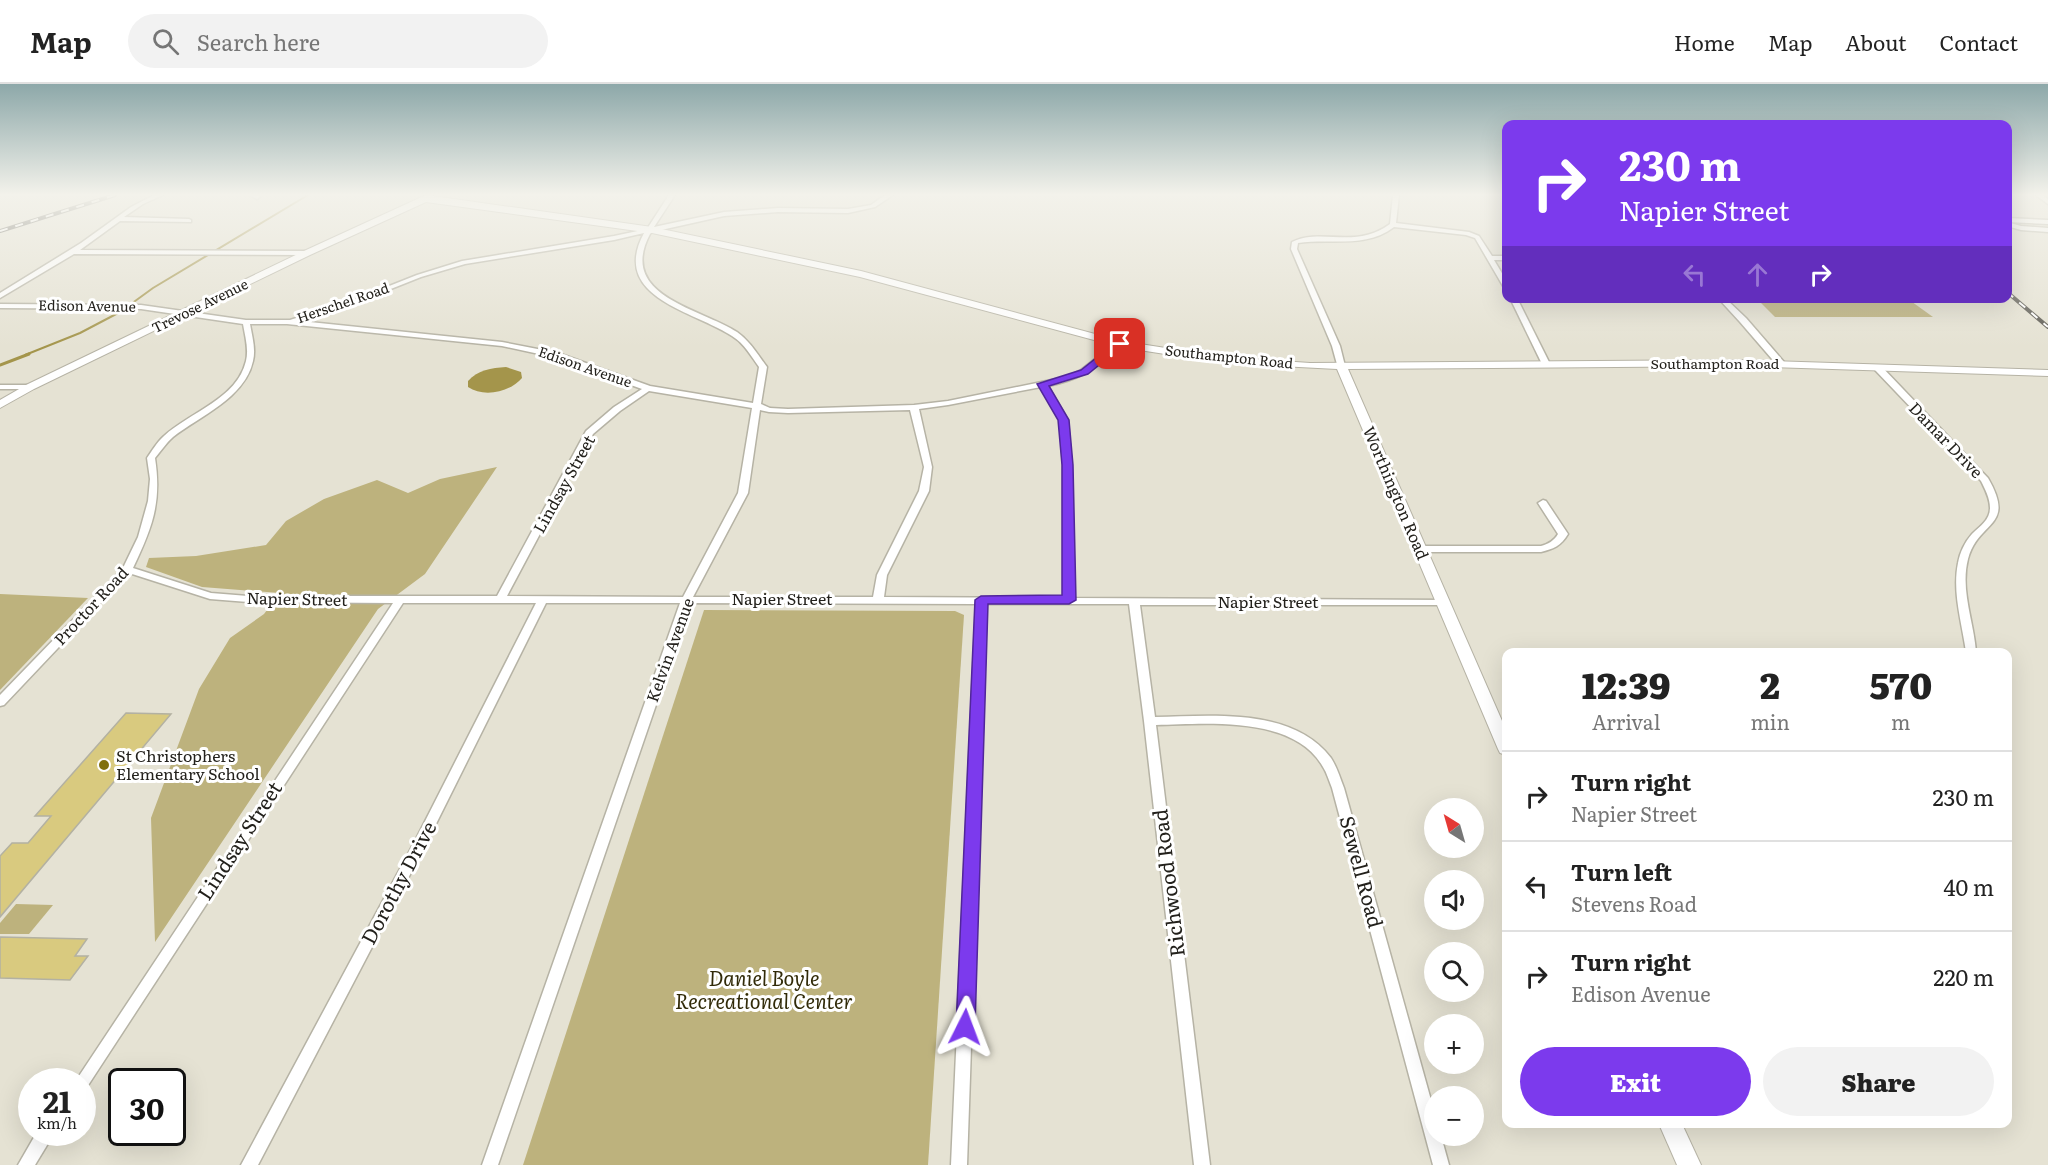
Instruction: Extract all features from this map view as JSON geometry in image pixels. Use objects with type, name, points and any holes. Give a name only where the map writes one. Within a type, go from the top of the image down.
[{"type":"street","points":[[0,296],[83,245]]},
{"type":"street","name":"Trevose Avenue","points":[[0,405],[30,387],[324,245]]},
{"type":"street","name":"Herschel Road","points":[[287,322],[361,299],[441,268],[464,262],[567,245]]},
{"type":"street","name":"Kelvin Avenue","points":[[490,1165],[687,599],[743,493],[758,406],[763,367],[748,346],[733,333],[665,301],[645,280],[639,263],[641,245]]},
{"type":"street","name":"Southampton Road","points":[[725,245],[861,274],[1120,344],[1223,360],[1341,366],[1782,364],[2048,373]]},
{"type":"street","name":"Worthington Road","points":[[1294,245],[1336,346],[1341,366],[1502,739]]},
{"type":"street","points":[[1483,245],[1502,279]]},
{"type":"street","points":[[73,252],[307,253]]},
{"type":"street","points":[[1491,258],[1502,258]]},
{"type":"street","points":[[1516,303],[1546,364]]},
{"type":"street","points":[[1725,303],[1782,364]]},
{"type":"street","name":"Edison Avenue","points":[[0,306],[136,307],[246,322],[287,322],[529,348],[648,388],[758,406],[770,410],[788,411],[914,407],[948,403],[1043,384],[1084,372],[1120,344]]},
{"type":"street","name":"Proctor Road","points":[[0,702],[127,569],[143,537],[153,501],[154,479],[151,458],[168,437],[219,400],[242,378],[250,363],[251,351],[246,322]]},
{"type":"street","name":"Damar Drive","points":[[1878,368],[1985,480],[1993,494],[1996,506],[1995,516],[1969,545],[1963,558],[1961,575],[1970,648]]},
{"type":"street","points":[[1043,384],[1064,420],[1069,600]]},
{"type":"street","points":[[0,387],[30,387]]},
{"type":"street","name":"Lindsay Street","points":[[501,598],[589,433],[617,409],[648,388]]},
{"type":"street","points":[[878,600],[882,574],[924,491],[928,467],[914,407]]},
{"type":"street","points":[[1421,549],[1541,549],[1553,546],[1560,541],[1563,534],[1543,503]]},
{"type":"street","name":"Napier Street","points":[[127,569],[210,596],[248,599],[1442,602]]},
{"type":"street","name":"Dorothy Drive","points":[[249,1165],[421,842],[543,599]]},
{"type":"street","name":"Lindsay Street","points":[[90,1068],[400,600]]},
{"type":"street","points":[[959,1165],[981,600]]},
{"type":"street","name":"Richwood Road","points":[[1134,601],[1202,1165]]},
{"type":"street","name":"Sewell Road","points":[[1150,721],[1235,721],[1269,725],[1302,740],[1327,762],[1338,788],[1441,1165]]},
{"type":"street","points":[[1672,1128],[1689,1165]]},
{"type":"street","points":[[26,1165],[38,1146]]},
{"type":"green space","points":[[1761,303],[1914,303],[1933,317],[1775,317]]},
{"type":"green space","points":[[497,467],[425,574],[378,609],[155,942],[151,818],[199,689],[230,638],[264,614],[280,593],[202,587],[146,567],[149,558],[196,556],[266,545],[286,521],[324,499],[377,480],[408,493],[440,479]]},
{"type":"green space","points":[[0,594],[88,598],[0,690]]},
{"type":"green space","name":"Daniel Boyle Recreational Center","points":[[704,610],[955,611],[964,615],[928,1165],[523,1165]]},
{"type":"green space","points":[[16,904],[53,905],[29,934],[0,934],[0,923]]},
{"type":"shaded area","points":[[506,367],[521,372],[522,378],[511,387],[489,393],[468,387],[468,381],[476,374]]},
{"type":"building","name":"St Christophers Elementary School","points":[[126,713],[171,714],[0,917],[0,856],[12,843],[28,843],[51,816],[35,816]]},
{"type":"building","points":[[0,937],[87,939],[75,956],[88,956],[70,980],[0,978]]},
{"type":"waterway","points":[[25,355],[80,333],[120,312],[153,288],[224,245]]},
{"type":"waterway","points":[[0,365],[29,354]]},
{"type":"railway","points":[[2012,296],[2048,327]]},
{"type":"place","name":"St Christophers Elementary School","points":[[104,765]]},
{"type":"route","points":[[965,1027],[981,600],[1069,600],[1064,420],[1043,384],[1068,379],[1084,372],[1120,344]]}]
